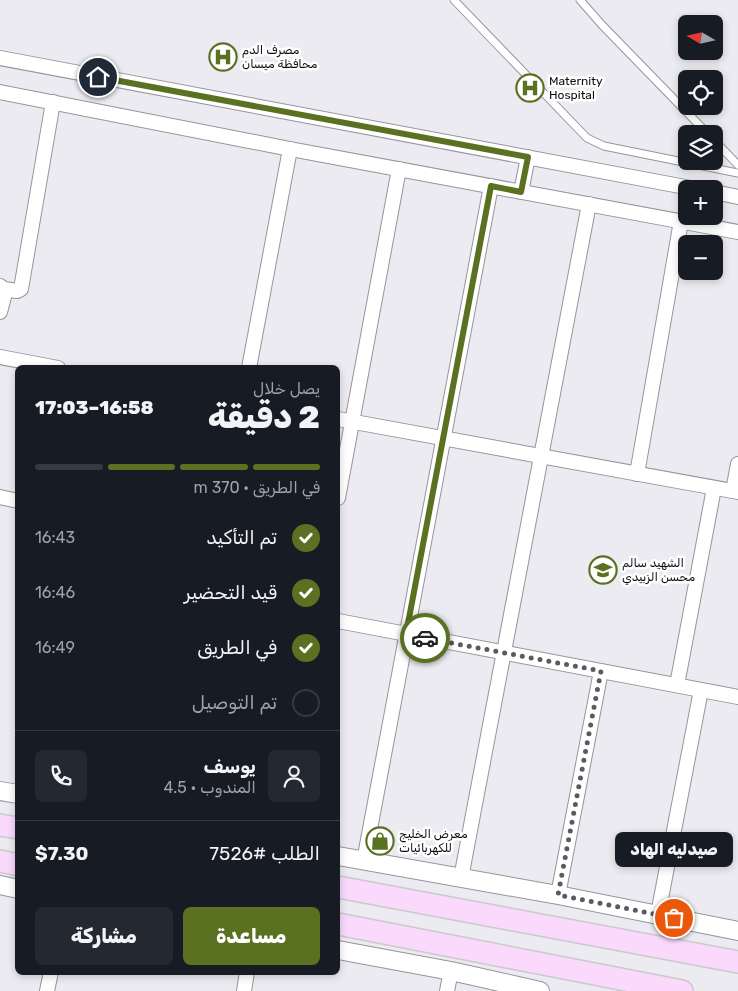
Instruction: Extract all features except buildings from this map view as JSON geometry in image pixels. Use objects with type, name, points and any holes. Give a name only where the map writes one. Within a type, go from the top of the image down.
[{"type":"main road","points":[[0,825],[15,828]]},
{"type":"main road","points":[[0,861],[15,864]]},
{"type":"main road","points":[[340,887],[738,962]]},
{"type":"main road","points":[[340,924],[682,991]]},
{"type":"street","points":[[0,58],[678,186]]},
{"type":"street","points":[[0,92],[290,149],[678,221]]},
{"type":"street","points":[[2,287],[17,292],[21,289],[53,102]]},
{"type":"street","points":[[250,365],[290,149]]},
{"type":"street","points":[[521,192],[528,157]]},
{"type":"street","points":[[340,487],[399,169]]},
{"type":"street","points":[[364,862],[491,186]]},
{"type":"street","points":[[723,194],[738,197]]},
{"type":"street","points":[[462,878],[589,204]]},
{"type":"street","points":[[637,474],[680,225]]},
{"type":"street","points":[[698,225],[738,232]]},
{"type":"street","points":[[0,312],[5,293],[2,287]]},
{"type":"street","points":[[0,357],[42,365]]},
{"type":"street","points":[[340,419],[736,492],[738,464]]},
{"type":"street","points":[[677,685],[714,488]]},
{"type":"street","points":[[0,497],[15,500]]},
{"type":"street","points":[[340,621],[738,697]]},
{"type":"street","points":[[558,895],[601,671]]},
{"type":"street","points":[[658,914],[701,690]]},
{"type":"street","points":[[0,791],[15,794]]},
{"type":"street","points":[[340,856],[558,895],[658,914],[738,932]]},
{"type":"street","points":[[0,885],[15,888]]},
{"type":"street","points":[[340,950],[451,971],[540,991]]},
{"type":"street","points":[[447,991],[451,971]]},
{"type":"street","points":[[47,991],[50,975]]},
{"type":"street","points":[[244,991],[247,975]]},
{"type":"lane","points":[[454,0],[587,138],[604,146],[738,172]]},
{"type":"lane","points":[[580,0],[699,125]]},
{"type":"lane","points":[[723,149],[738,165]]},
{"type":"way so far","points":[[425,638],[601,671],[558,895],[674,918]]},
{"type":"place","name":"مصرف الدم محافظة ميسان","points":[[223,57]]},
{"type":"place","name":"Maternity Hospital","points":[[530,88]]},
{"type":"place","name":"الشهيد سالم محسن الزبيدي","points":[[603,570]]},
{"type":"place","name":"معرض الخليج للكهربائيات","points":[[380,841]]},
{"type":"place","name":"صيدليه الهاد","points":[[674,918]]},
{"type":"route","points":[[98,77],[528,157],[521,192],[491,186],[406,634],[425,638]]}]
